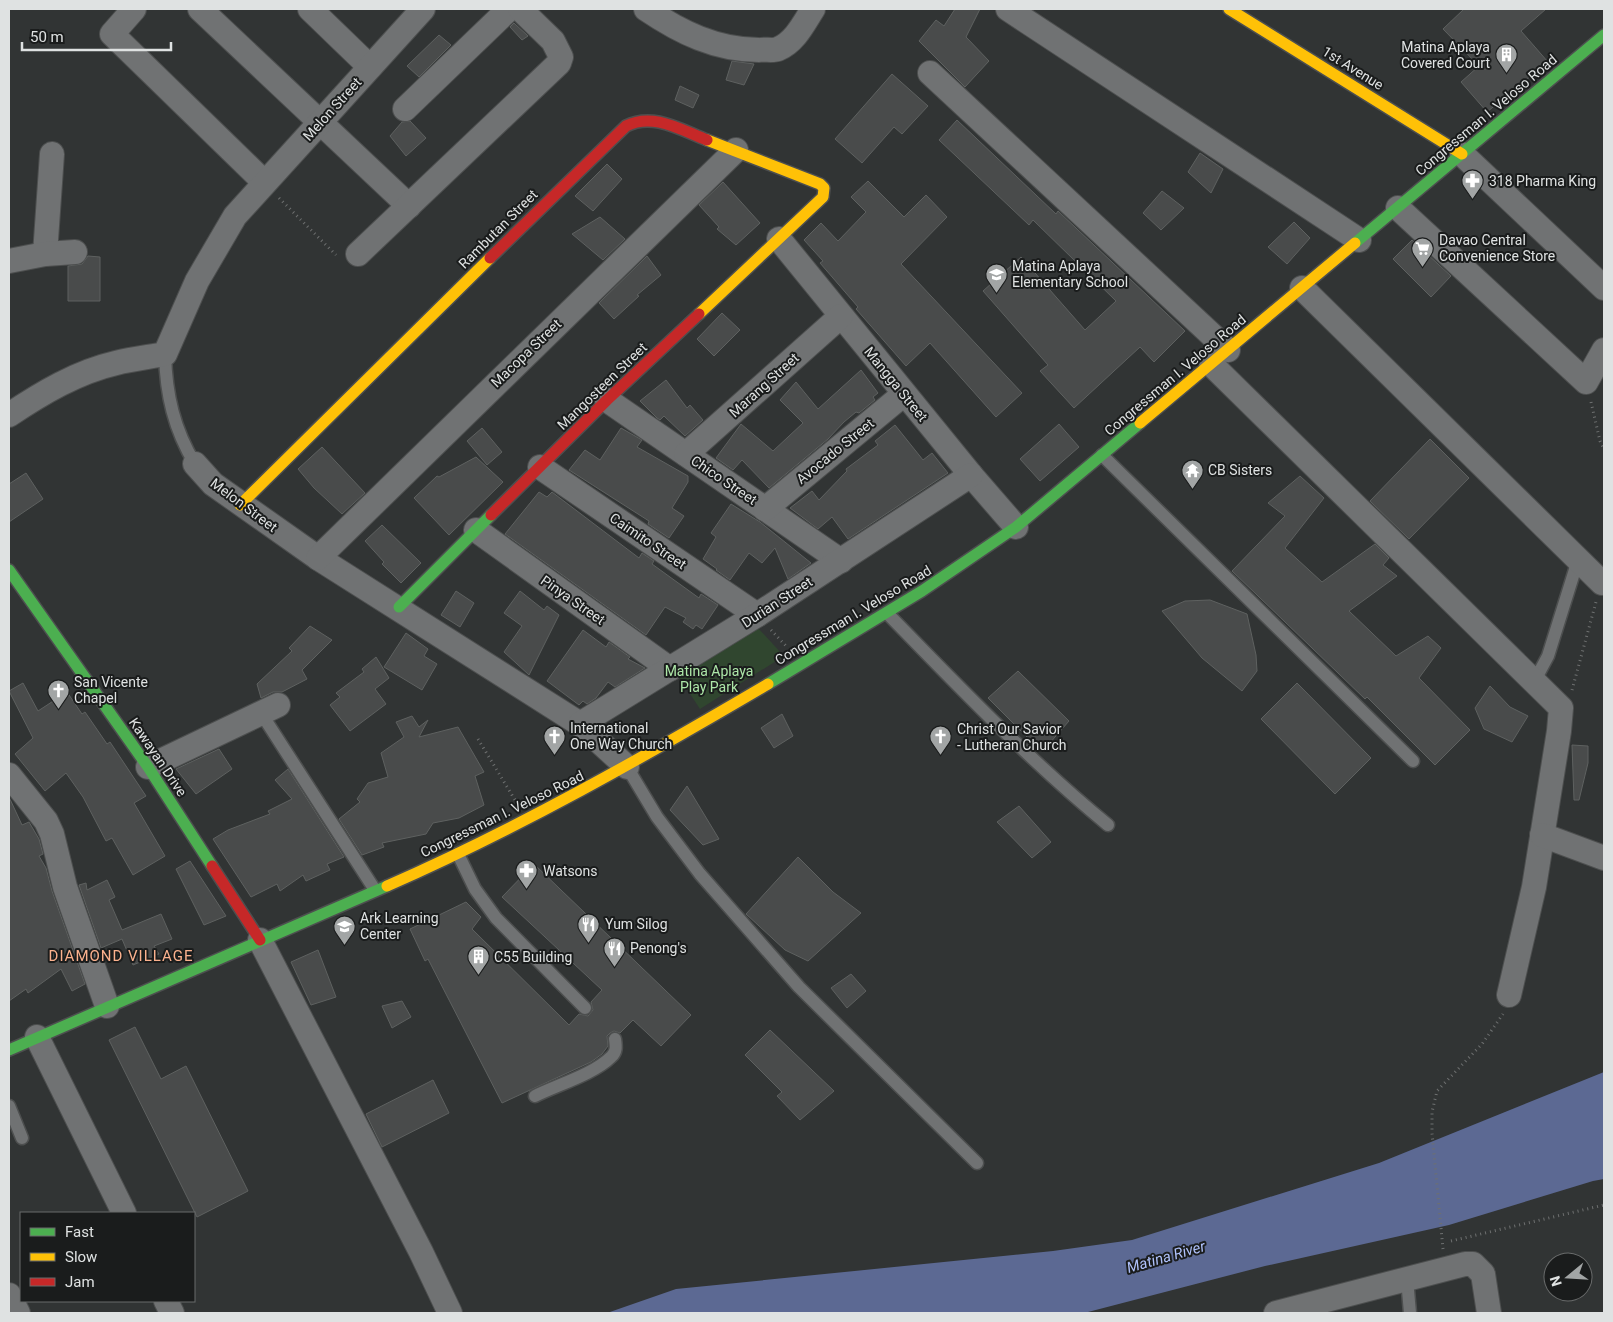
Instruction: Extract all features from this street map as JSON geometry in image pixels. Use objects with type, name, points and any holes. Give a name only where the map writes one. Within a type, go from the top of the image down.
[{"type":"street","points":[[134,9],[112,34],[264,182]]},
{"type":"street","points":[[200,9],[322,121],[409,206]]},
{"type":"street","points":[[310,9],[370,67]]},
{"type":"street","points":[[406,109],[509,9]]},
{"type":"street","points":[[350,258],[409,206],[559,63],[562,57],[556,46],[520,9]]},
{"type":"street","points":[[646,9],[676,29],[700,39],[742,50],[778,49],[794,38],[814,9]]},
{"type":"street","points":[[1008,9],[1359,240]]},
{"type":"street","name":"1st Avenue","points":[[1228,9],[1462,154]]},
{"type":"street","name":"Melon Street","points":[[165,354],[216,247],[235,216],[420,10]]},
{"type":"street","name":"Congressman I. Veloso Road","points":[[9,1050],[458,854],[528,820],[627,767],[886,613],[967,562],[1016,527],[1102,456],[1604,35]]},
{"type":"street","points":[[930,73],[1219,357],[1561,708],[1534,887],[1509,994]]},
{"type":"street","name":"Rambutan Street","points":[[240,505],[602,147],[630,122],[642,120],[658,121],[814,180],[824,188]]},
{"type":"street","name":"Macopa Street","points":[[318,558],[736,150]]},
{"type":"street","points":[[45,254],[52,154]]},
{"type":"street","points":[[1462,154],[1604,288]]},
{"type":"street","name":"Mangosteen Street","points":[[399,607],[607,400],[822,197],[824,188]]},
{"type":"street","points":[[1398,208],[1586,382],[1604,350]]},
{"type":"street","name":"Mangga Street","points":[[779,239],[904,394],[1016,527]]},
{"type":"street","points":[[9,261],[45,254],[75,252]]},
{"type":"street","points":[[1302,288],[1602,583]]},
{"type":"street","name":"Marang Street","points":[[686,454],[841,316]]},
{"type":"street","points":[[9,415],[41,394],[70,379],[115,363],[165,354]]},
{"type":"street","name":"Avocado Street","points":[[765,509],[904,394]]},
{"type":"street","name":"Chico Street","points":[[607,400],[841,561]]},
{"type":"street","name":"Melon Street","points":[[195,464],[214,484],[240,505],[318,558],[399,607],[580,724],[627,767]]},
{"type":"street","name":"Caimito Street","points":[[540,467],[757,615]]},
{"type":"street","name":"Durian Street","points":[[580,724],[757,615],[971,475]]},
{"type":"street","name":"Pinya Street","points":[[476,530],[670,669]]},
{"type":"street","name":"Kawayan Drive","points":[[9,570],[148,767],[260,940]]},
{"type":"street","points":[[148,767],[269,709]]},
{"type":"street","points":[[9,775],[46,821],[52,834],[65,887],[107,1006]]},
{"type":"street","points":[[1542,835],[1604,858]]},
{"type":"street","points":[[260,940],[421,1252],[450,1313]]},
{"type":"street","points":[[37,1037],[124,1212]]},
{"type":"street","points":[[1276,1313],[1339,1305],[1407,1279],[1465,1264],[1479,1267],[1486,1282],[1489,1313]]},
{"type":"street","points":[[9,1295],[18,1313]]},
{"type":"lane","name":"Melon Street","points":[[165,354],[168,399],[174,423],[195,464]]},
{"type":"lane","points":[[1102,456],[1413,761]]},
{"type":"lane","points":[[1534,682],[1548,656],[1578,560]]},
{"type":"lane","points":[[886,613],[1042,769],[1108,825]]},
{"type":"lane","points":[[269,709],[375,890]]},
{"type":"lane","points":[[627,767],[656,817],[700,874],[799,987],[978,1163]]},
{"type":"lane","points":[[458,854],[475,888],[496,918],[585,1008]]},
{"type":"lane","points":[[535,1096],[594,1068],[611,1057],[616,1047],[615,1039]]},
{"type":"lane","points":[[9,1106],[22,1138]]},
{"type":"lane","points":[[1407,1279],[1410,1313]]},
{"type":"path","points":[[264,182],[350,258]]},
{"type":"path","points":[[1586,382],[1600,441],[1604,449]]},
{"type":"path","points":[[1561,708],[1569,703],[1602,583]]},
{"type":"path","points":[[478,739],[528,820]]},
{"type":"path","points":[[1442,1238],[1432,1134],[1432,1112],[1437,1091],[1482,1044],[1502,1018],[1509,994]]},
{"type":"path","points":[[1451,1241],[1604,1205]]},
{"type":"green space","name":"Matina Aplaya Play Park","points":[[757,627],[784,656],[700,709],[677,674]]},
{"type":"water","name":"Matina River","points":[[1604,1072],[1604,1179],[1449,1225],[1265,1266],[1088,1312],[607,1313],[676,1289],[1053,1251],[1132,1240],[1379,1163]]},
{"type":"building","points":[[955,9],[980,9],[966,37],[989,61],[965,87],[919,41],[936,20],[944,26]]},
{"type":"building","points":[[1464,9],[1546,9],[1521,31],[1548,62],[1487,112],[1461,82],[1479,66],[1443,29]]},
{"type":"building","points":[[514,23],[528,36],[522,40],[510,27]]},
{"type":"building","points":[[439,35],[451,45],[419,77],[407,66]]},
{"type":"building","points":[[732,61],[754,64],[744,85],[726,80]]},
{"type":"building","points":[[892,74],[928,106],[902,134],[894,127],[862,163],[835,139]]},
{"type":"building","points":[[680,86],[699,95],[693,108],[675,100]]},
{"type":"building","points":[[957,120],[1056,214],[1058,211],[1185,331],[1154,362],[1140,347],[1074,408],[1040,371],[1048,365],[983,291],[1021,257],[1085,330],[1116,301],[1033,220],[1029,225],[939,140]]},
{"type":"building","points":[[410,121],[426,138],[406,156],[390,136],[402,122]]},
{"type":"building","points":[[1200,153],[1223,169],[1211,193],[1188,172]]},
{"type":"building","points":[[607,164],[622,179],[593,211],[575,196]]},
{"type":"building","points":[[868,181],[904,217],[926,195],[947,217],[901,264],[1022,393],[996,417],[930,343],[906,366],[856,309],[858,307],[820,263],[823,261],[804,240],[821,223],[838,241],[866,212],[851,197]]},
{"type":"building","points":[[723,182],[760,223],[736,245],[717,229],[719,227],[699,205]]},
{"type":"building","points":[[1162,191],[1184,208],[1161,230],[1143,213]]},
{"type":"building","points":[[600,217],[625,239],[603,260],[572,234]]},
{"type":"building","points":[[1294,222],[1310,238],[1287,264],[1268,247]]},
{"type":"building","name":"Davao Central Convenience Store","points":[[1412,240],[1451,276],[1431,297],[1393,259]]},
{"type":"building","points":[[88,256],[100,257],[100,301],[68,301],[68,266],[82,264]]},
{"type":"building","points":[[647,256],[661,275],[637,295],[639,296],[614,319],[599,303]]},
{"type":"building","points":[[722,313],[740,330],[714,356],[697,339]]},
{"type":"building","points":[[861,370],[878,393],[873,397],[875,400],[859,413],[856,412],[828,439],[769,488],[742,460],[733,470],[716,458],[741,424],[773,451],[803,423],[780,400],[796,382],[818,409]]},
{"type":"building","points":[[666,380],[687,408],[690,405],[703,420],[685,436],[664,416],[660,420],[657,418],[640,401]]},
{"type":"building","points":[[1059,424],[1079,447],[1040,481],[1020,459]]},
{"type":"building","points":[[895,425],[923,460],[932,453],[948,473],[848,539],[832,517],[818,529],[790,508],[812,491],[819,500],[847,471],[846,469],[878,445],[875,441]]},
{"type":"building","points":[[482,428],[502,452],[487,465],[467,441]]},
{"type":"building","points":[[621,428],[642,440],[637,447],[688,476],[688,482],[672,508],[684,516],[669,538],[648,524],[649,521],[569,470],[585,450],[600,460]]},
{"type":"building","points":[[1430,439],[1469,478],[1409,539],[1370,501]]},
{"type":"building","points":[[322,447],[365,493],[342,514],[314,488],[298,469]]},
{"type":"building","points":[[476,457],[503,482],[449,535],[414,498],[437,476],[439,477]]},
{"type":"building","points":[[26,473],[43,499],[9,522],[9,484]]},
{"type":"building","points":[[1300,476],[1324,498],[1285,548],[1322,582],[1375,544],[1389,558],[1383,565],[1397,576],[1349,611],[1396,656],[1428,636],[1441,648],[1419,678],[1470,730],[1435,765],[1367,697],[1365,699],[1232,571],[1285,516],[1268,503]]},
{"type":"building","points":[[539,492],[547,497],[552,492],[639,558],[642,553],[654,561],[652,564],[699,598],[701,594],[718,605],[702,629],[696,625],[693,629],[683,622],[686,618],[665,607],[646,635],[505,534]]},
{"type":"building","points":[[731,504],[760,522],[811,563],[788,579],[775,548],[762,563],[749,553],[730,580],[716,570],[703,559],[716,537],[711,533]]},
{"type":"building","points":[[382,525],[421,563],[401,583],[382,564],[384,562],[365,541]]},
{"type":"building","points":[[456,591],[474,603],[460,627],[441,615]]},
{"type":"building","points":[[520,591],[544,610],[547,606],[559,615],[529,675],[504,652],[522,626],[504,613]]},
{"type":"building","points":[[1210,600],[1247,614],[1256,655],[1257,671],[1242,691],[1202,658],[1162,611],[1185,601]]},
{"type":"building","points":[[310,626],[332,640],[302,670],[307,679],[282,692],[273,692],[261,698],[257,684],[292,651],[289,648]]},
{"type":"building","points":[[583,630],[606,647],[609,642],[630,657],[628,659],[645,668],[615,687],[608,682],[596,698],[587,704],[583,701],[579,705],[547,681]]},
{"type":"building","points":[[406,633],[428,649],[424,656],[437,664],[422,690],[384,667]]},
{"type":"building","points":[[376,657],[389,678],[375,689],[386,704],[350,731],[330,705],[340,697],[336,693],[364,672],[362,669]]},
{"type":"building","points":[[1018,671],[1069,721],[1042,752],[988,698]]},
{"type":"building","points":[[23,683],[38,711],[67,692],[82,714],[85,712],[107,744],[110,742],[146,796],[134,803],[165,856],[133,875],[112,838],[106,841],[83,797],[66,773],[45,791],[15,754],[33,738],[9,691]]},
{"type":"building","points":[[1297,683],[1371,758],[1335,794],[1261,719]]},
{"type":"building","points":[[1490,686],[1510,707],[1528,716],[1512,742],[1484,729],[1475,708]]},
{"type":"building","points":[[782,714],[793,736],[774,748],[761,728]]},
{"type":"building","points":[[412,716],[419,727],[428,720],[419,737],[458,727],[484,772],[475,776],[484,805],[459,818],[433,823],[426,834],[382,843],[384,847],[362,855],[339,819],[360,802],[357,799],[368,783],[388,777],[381,753],[404,737],[396,722]]},
{"type":"building","points":[[1572,745],[1588,746],[1588,763],[1579,800],[1574,800]]},
{"type":"building","points":[[219,749],[232,769],[196,794],[176,769]]},
{"type":"building","points":[[288,769],[344,857],[327,864],[330,870],[306,881],[303,875],[280,891],[277,884],[251,897],[213,839],[228,830],[270,814],[268,811],[292,799],[275,780]]},
{"type":"building","points":[[687,786],[719,839],[703,845],[670,810]]},
{"type":"building","points":[[9,797],[22,825],[29,822],[39,839],[43,854],[39,856],[46,868],[52,891],[85,984],[72,991],[61,969],[28,993],[26,989],[9,1001]]},
{"type":"building","points":[[1019,806],[1051,842],[1032,858],[997,822]]},
{"type":"building","points":[[798,857],[833,892],[861,913],[808,961],[785,950],[746,914]]},
{"type":"building","points":[[190,861],[226,916],[204,925],[176,869]]},
{"type":"building","name":"C55 Building","points":[[534,864],[691,1015],[661,1046],[633,1020],[620,1033],[614,1031],[607,1036],[608,1046],[602,1054],[591,1062],[502,1103],[428,959],[425,961],[410,929],[466,902],[481,917],[472,929],[569,1025],[579,1014],[588,1016],[593,1010],[591,1002],[602,990],[502,897]]},
{"type":"building","points":[[107,880],[115,897],[109,900],[122,930],[161,914],[172,939],[154,946],[159,954],[133,965],[122,939],[101,948],[79,885],[86,883],[87,890]]},
{"type":"building","points":[[318,950],[336,997],[311,1005],[291,962]]},
{"type":"building","points":[[851,974],[866,991],[847,1008],[831,988]]},
{"type":"building","points":[[402,1001],[411,1017],[392,1028],[382,1006]]},
{"type":"building","points":[[135,1027],[161,1079],[186,1066],[248,1191],[197,1217],[109,1040]]},
{"type":"building","points":[[770,1030],[834,1091],[800,1120],[777,1096],[782,1092],[745,1055]]},
{"type":"building","points":[[433,1080],[449,1113],[382,1147],[366,1114]]},
{"type":"traffic: fast","points":[[1355,243],[1604,35]]},
{"type":"traffic: fast","points":[[768,684],[922,591],[1016,527],[1140,423]]},
{"type":"traffic: fast","points":[[399,607],[491,515]]},
{"type":"traffic: fast","points":[[9,570],[148,767],[212,866]]},
{"type":"traffic: fast","points":[[9,1050],[387,886]]},
{"type":"traffic: slow","points":[[1229,9],[1462,154]]},
{"type":"traffic: slow","points":[[699,314],[823,197],[824,188],[820,184],[707,140]]},
{"type":"traffic: slow","points":[[1140,423],[1355,243]]},
{"type":"traffic: slow","points":[[240,505],[490,258]]},
{"type":"traffic: slow","points":[[387,886],[533,816],[675,738],[768,684]]},
{"type":"traffic: jam","points":[[490,258],[626,126],[636,122],[657,122],[677,127],[707,140]]},
{"type":"traffic: jam","points":[[491,515],[607,400],[699,314]]},
{"type":"traffic: jam","points":[[212,866],[260,940]]},
{"type":"place","name":"Matina Aplaya Covered Court","points":[[1506,74]]},
{"type":"place","name":"318 Pharma King","points":[[1473,200]]},
{"type":"place","name":"Davao Central Convenience Store","points":[[1423,267]]},
{"type":"place","name":"Matina Aplaya Elementary School","points":[[996,293]]},
{"type":"place","name":"CB Sisters","points":[[1192,489]]},
{"type":"place","name":"San Vicente Chapel","points":[[58,709]]},
{"type":"place","name":"International One Way Church","points":[[554,755]]},
{"type":"place","name":"Christ Our Savior - Lutheran Church","points":[[941,756]]},
{"type":"place","name":"Watsons","points":[[527,890]]},
{"type":"place","name":"Yum Silog","points":[[589,943]]},
{"type":"place","name":"Ark Learning Center","points":[[344,945]]},
{"type":"place","name":"Penong's","points":[[614,967]]},
{"type":"place","name":"C55 Building","points":[[478,976]]},
{"type":"district","name":"DIAMOND VILLAGE","points":[[121,956]]}]
